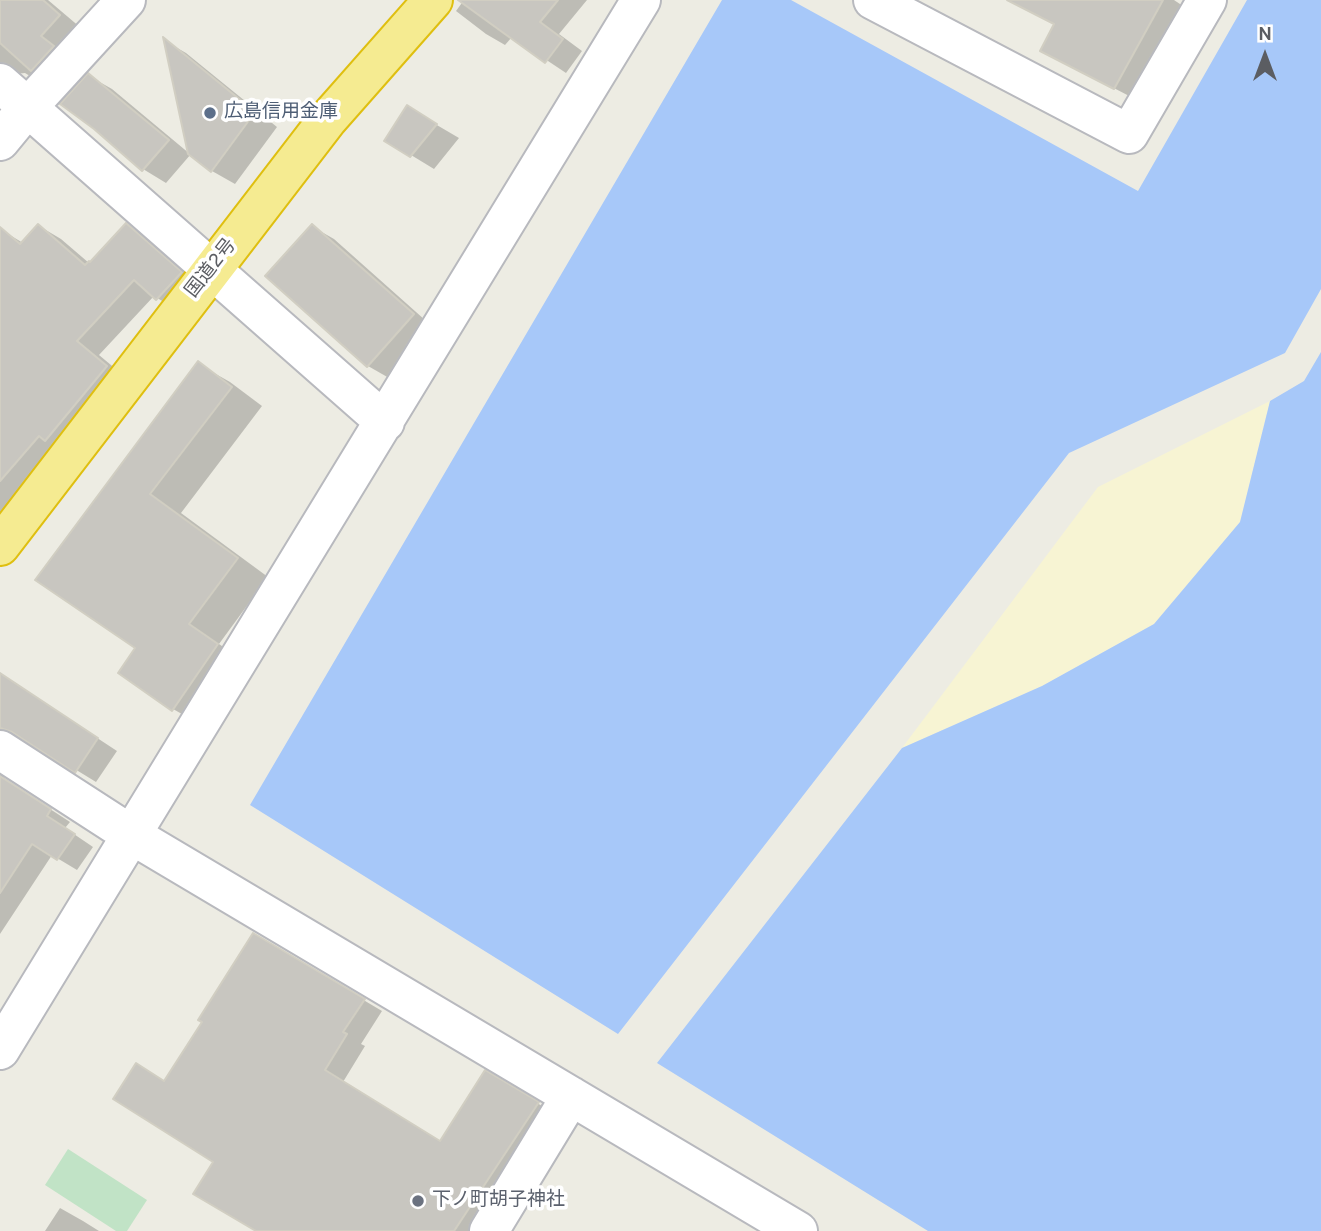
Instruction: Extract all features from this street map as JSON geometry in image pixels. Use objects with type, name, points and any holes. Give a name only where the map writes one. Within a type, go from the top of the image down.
[{"type":"highway","name":"国道2号","points":[[0,546],[328,119],[433,0]]},
{"type":"street","points":[[0,141],[14,95],[125,0]]},
{"type":"street","points":[[0,1050],[641,0]]},
{"type":"street","points":[[873,0],[925,12],[1129,134],[1207,0]]},
{"type":"street","points":[[14,95],[385,422]]},
{"type":"street","points":[[0,750],[130,834],[798,1231]]},
{"type":"street","points":[[489,1231],[571,1096]]},
{"type":"green space","points":[[68,1149],[147,1200],[127,1231],[116,1231],[45,1185]]},
{"type":"sand","points":[[1270,401],[1240,522],[1154,624],[1042,686],[902,748],[1098,487]]},
{"type":"water","points":[[722,0],[791,0],[1138,191],[1247,0],[1321,0],[1321,289],[1285,353],[1069,453],[618,1034],[250,805]]},
{"type":"water","points":[[1321,352],[1321,1231],[928,1231],[657,1063],[902,748],[1042,686],[1154,624],[1240,522],[1270,401],[1304,381]]},
{"type":"building","points":[[0,0],[43,0],[60,15],[41,36],[54,46],[31,71],[0,43]]},
{"type":"building","points":[[458,0],[558,0],[540,22],[563,39],[545,63]]},
{"type":"building","points":[[1007,0],[1163,0],[1114,89],[1040,51],[1054,24]]},
{"type":"building","points":[[163,37],[255,112],[211,172],[188,154]]},
{"type":"building","points":[[88,73],[169,140],[142,171],[94,129],[60,104]]},
{"type":"building","points":[[407,105],[437,124],[410,157],[384,141]]},
{"type":"building","points":[[126,223],[182,272],[156,300],[134,280],[77,341],[107,366],[45,441],[39,436],[0,481],[0,227],[20,244],[38,224],[85,265]]},
{"type":"building","points":[[312,224],[414,314],[367,367],[265,276]]},
{"type":"building","points":[[198,361],[232,387],[150,494],[238,558],[189,624],[218,644],[172,711],[118,673],[135,648],[35,580]]},
{"type":"building","points":[[0,673],[98,738],[75,773],[12,732],[0,728]]},
{"type":"building","points":[[0,776],[51,809],[47,816],[75,834],[57,860],[32,844],[0,893]]},
{"type":"building","points":[[253,933],[365,999],[343,1032],[347,1034],[325,1070],[440,1141],[485,1070],[539,1102],[454,1231],[256,1231],[193,1194],[213,1162],[113,1099],[136,1063],[164,1081],[202,1022],[198,1020]]},
{"type":"place","name":"広島信用金庫","points":[[210,113]]},
{"type":"place","name":"下ノ町胡子神社","points":[[418,1201]]}]
